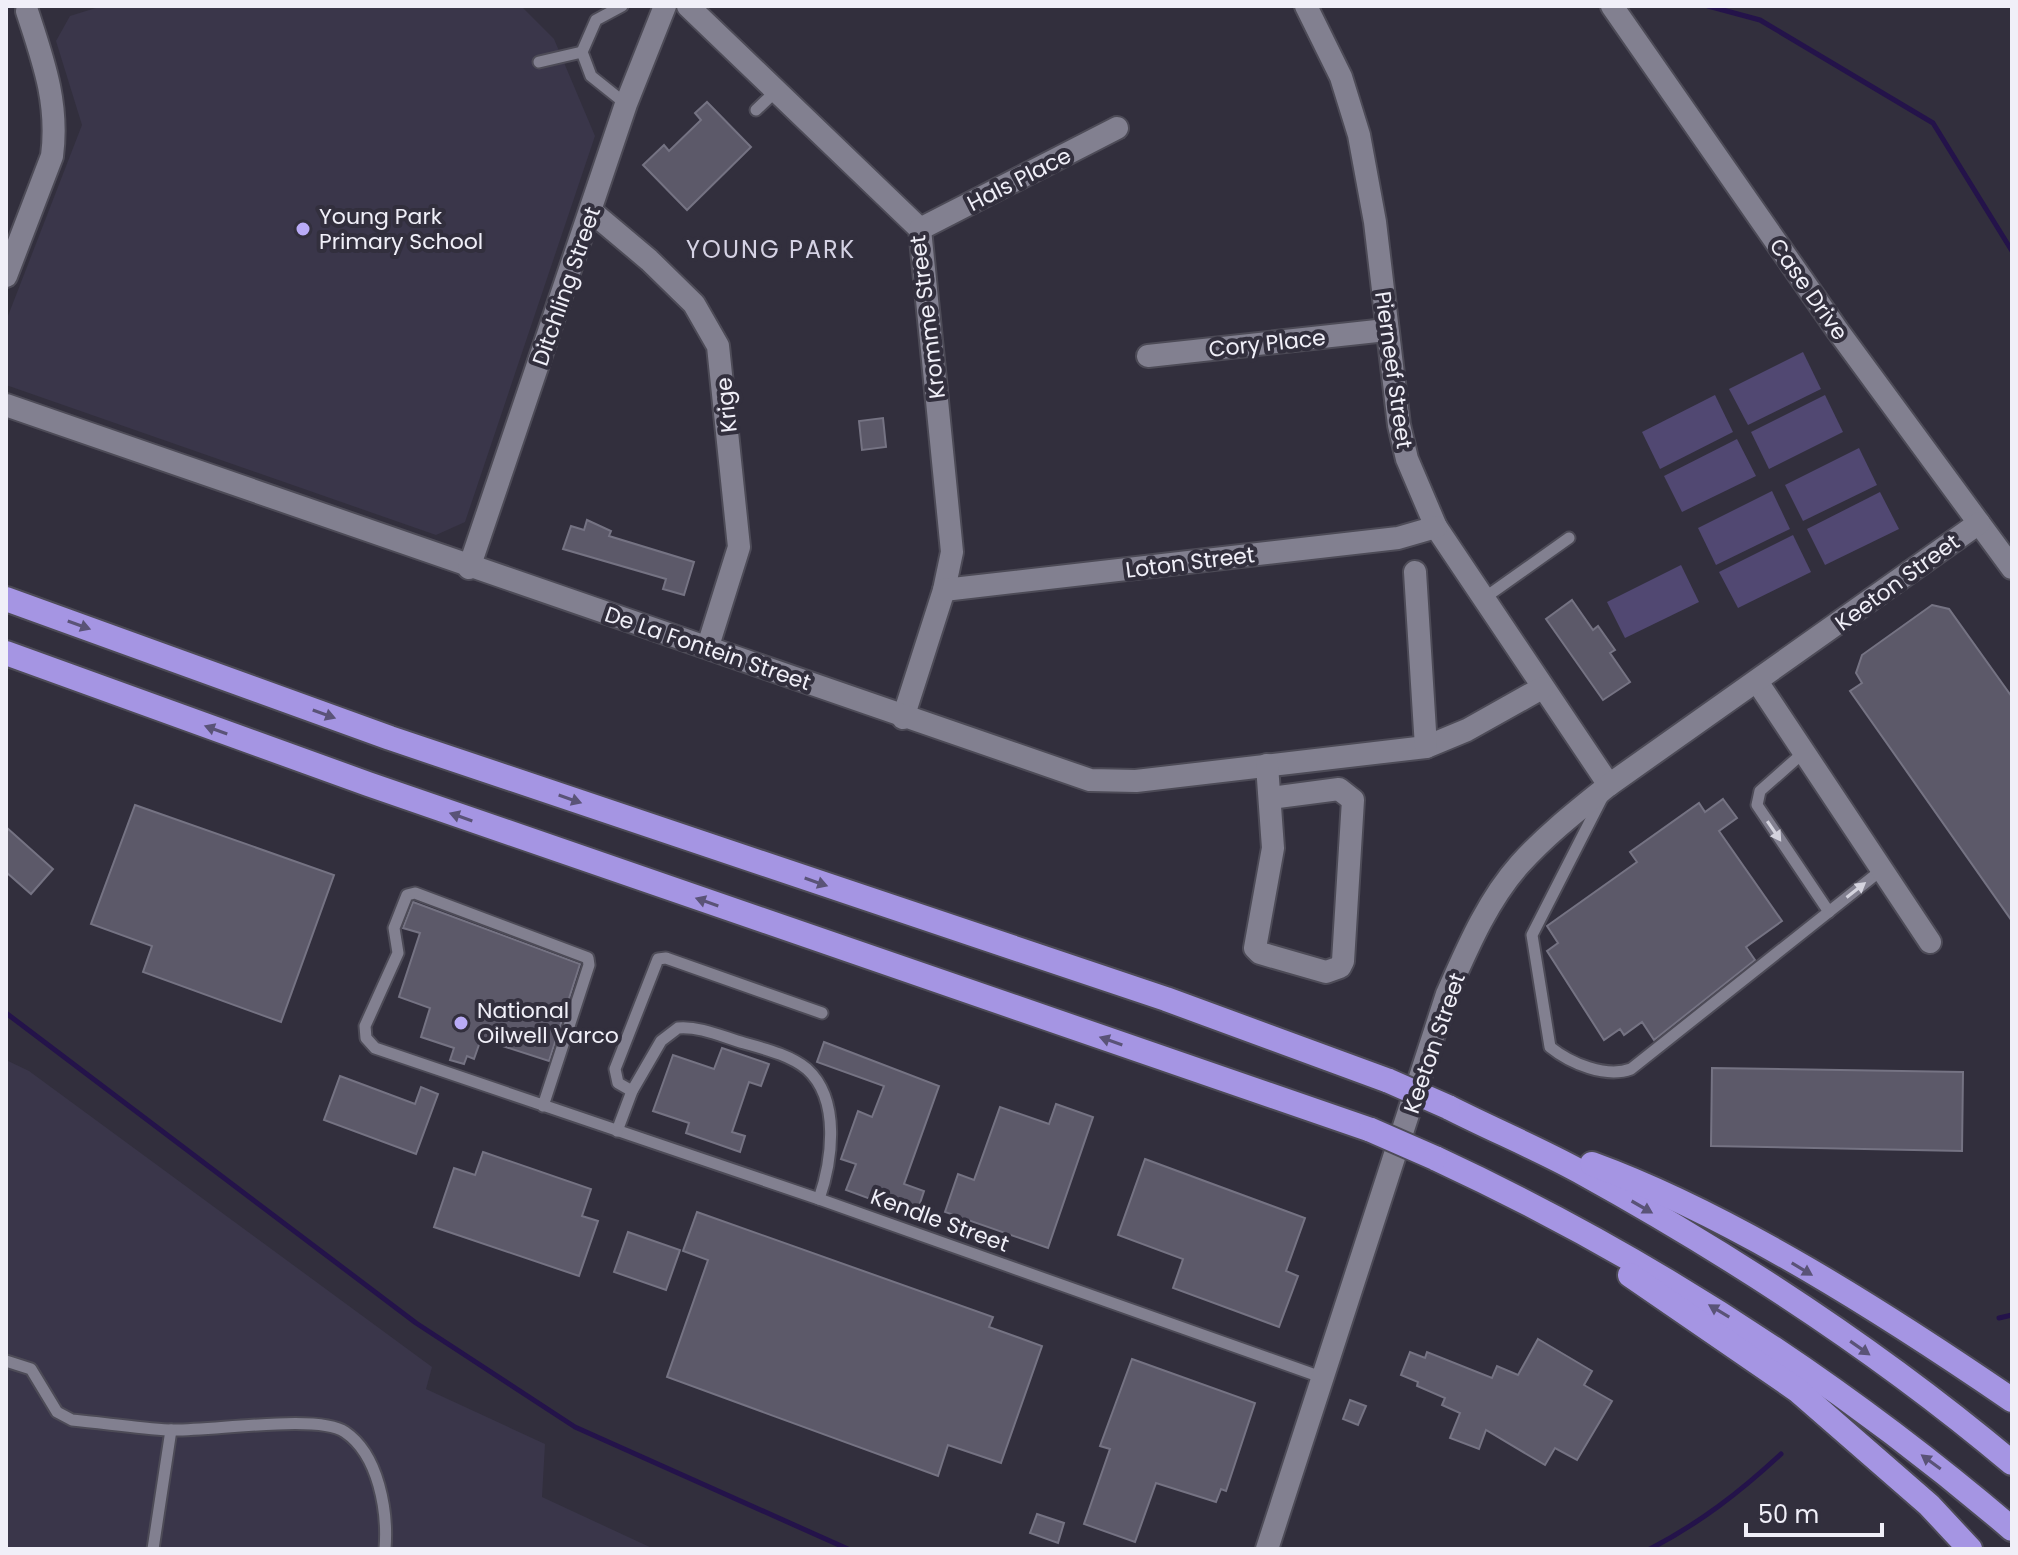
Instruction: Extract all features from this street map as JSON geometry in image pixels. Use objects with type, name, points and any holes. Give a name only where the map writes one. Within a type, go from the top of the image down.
[{"type":"highway","points":[[6,599],[390,738],[1166,999],[1389,1081],[1577,1170],[1767,1283],[1915,1386],[2012,1463]]},
{"type":"highway","points":[[6,653],[368,784],[1158,1059],[1370,1138],[1572,1226],[1751,1330],[1945,1472],[2012,1529]]},
{"type":"highway","points":[[1477,1122],[1609,1170],[1698,1211],[1870,1310],[2012,1400]]},
{"type":"highway","points":[[1430,1164],[1634,1278],[1797,1390],[1929,1505],[1970,1549]]},
{"type":"street","name":"Ditchling Street","points":[[469,568],[592,212],[626,104],[665,6]]},
{"type":"street","name":"Kromme Street","points":[[688,6],[920,229],[952,563],[903,718]]},
{"type":"street","name":"Pierneef Street","points":[[1306,6],[1341,77],[1359,135],[1375,222],[1402,444],[1436,527],[1609,785]]},
{"type":"street","name":"Case Drive","points":[[1612,6],[1838,331],[2012,568]]},
{"type":"street","points":[[6,276],[52,156],[54,136],[54,100],[24,11]]},
{"type":"street","name":"Hals Place","points":[[920,229],[1117,128]]},
{"type":"street","name":"Krige","points":[[592,212],[649,260],[694,304],[718,346],[739,547],[708,646]]},
{"type":"street","name":"Cory Place","points":[[1148,356],[1386,330]]},
{"type":"street","name":"De La Fontein Street","points":[[6,405],[469,568],[708,646],[903,718],[1102,782],[1426,747],[1467,730],[1542,688]]},
{"type":"street","name":"Keeton Street","points":[[1267,1549],[1447,994],[1479,923],[1518,866],[1558,826],[1609,785],[1758,683],[1979,523]]},
{"type":"street","name":"Loton Street","points":[[944,590],[1398,538],[1436,527]]},
{"type":"street","points":[[1415,572],[1426,747]]},
{"type":"street","points":[[1758,683],[1884,868],[1930,942]]},
{"type":"street","points":[[1267,765],[1272,858],[1255,948],[1260,953],[1313,968],[1334,970],[1343,961],[1353,800],[1339,789],[1270,798]]},
{"type":"lane","points":[[622,6],[596,20],[582,52],[591,76],[626,104]]},
{"type":"lane","points":[[539,62],[582,52]]},
{"type":"lane","points":[[756,110],[778,90]]},
{"type":"lane","points":[[1483,599],[1569,538]]},
{"type":"lane","points":[[1805,751],[1760,791],[1757,805],[1829,912]]},
{"type":"lane","points":[[1609,785],[1532,935],[1547,1040],[1557,1053],[1604,1073],[1619,1074],[1631,1069],[1884,868]]},
{"type":"lane","name":"Kendle Street","points":[[543,1106],[588,958],[415,893],[407,895],[394,928],[398,953],[365,1026],[367,1042],[375,1048],[543,1106],[819,1199],[1321,1377]]},
{"type":"lane","points":[[632,1091],[618,1083],[615,1069],[660,958],[822,1013]]},
{"type":"lane","points":[[617,1131],[632,1091],[661,1041],[678,1028],[701,1030],[779,1054],[804,1067],[823,1090],[830,1129],[828,1172],[819,1199]]},
{"type":"lane","points":[[6,1361],[31,1369],[64,1417],[171,1430],[317,1423],[345,1432],[358,1445],[380,1487],[385,1549]]},
{"type":"lane","points":[[153,1549],[171,1430]]},
{"type":"shaded area","name":"Young Park Primary School","points":[[102,6],[521,6],[554,39],[595,136],[465,522],[436,535],[6,385],[6,321],[82,125],[56,41],[70,16]]},
{"type":"shaded area","points":[[1803,352],[1821,389],[1748,425],[1729,389]]},
{"type":"shaded area","points":[[1715,395],[1733,432],[1660,469],[1642,432]]},
{"type":"shaded area","points":[[1825,395],[1843,432],[1769,469],[1751,432]]},
{"type":"shaded area","points":[[1737,439],[1756,476],[1682,512],[1664,476]]},
{"type":"shaded area","points":[[1859,448],[1877,485],[1803,521],[1785,485]]},
{"type":"shaded area","points":[[1772,491],[1790,529],[1716,565],[1698,528]]},
{"type":"shaded area","points":[[1880,492],[1899,529],[1825,565],[1807,529]]},
{"type":"shaded area","points":[[1793,535],[1811,572],[1738,608],[1719,572]]},
{"type":"shaded area","points":[[1681,565],[1699,602],[1625,638],[1607,602]]},
{"type":"shaded area","points":[[6,1060],[29,1071],[432,1367],[426,1389],[545,1444],[542,1497],[654,1549],[6,1549]]},
{"type":"building","points":[[707,102],[751,147],[687,210],[643,165],[664,145],[669,151],[701,120],[695,113]]},
{"type":"building","points":[[883,418],[886,447],[862,450],[859,421]]},
{"type":"building","points":[[587,520],[611,531],[609,536],[694,562],[684,595],[663,589],[666,579],[563,549],[571,526],[584,530]]},
{"type":"building","points":[[1572,600],[1593,630],[1598,626],[1615,650],[1610,653],[1630,682],[1603,700],[1546,619]]},
{"type":"building","points":[[1932,605],[1949,609],[2012,697],[2012,921],[1850,691],[1862,683],[1856,673],[1862,655]]},
{"type":"building","points":[[1723,799],[1737,818],[1719,831],[1782,921],[1746,947],[1755,960],[1654,1040],[1642,1022],[1624,1035],[1620,1029],[1604,1040],[1547,951],[1558,943],[1547,926],[1637,862],[1630,852],[1699,803],[1705,812]]},
{"type":"building","points":[[135,805],[334,875],[281,1022],[143,972],[152,946],[91,924]]},
{"type":"building","points":[[6,827],[53,869],[31,894],[6,872]]},
{"type":"building","points":[[413,902],[580,964],[549,1061],[481,1039],[474,1059],[467,1056],[464,1064],[450,1060],[454,1048],[421,1037],[430,1008],[399,997],[420,933],[403,928]]},
{"type":"building","points":[[824,1042],[939,1086],[904,1184],[924,1191],[917,1212],[897,1204],[895,1208],[846,1190],[856,1164],[841,1159],[858,1111],[872,1117],[884,1086],[817,1062]]},
{"type":"building","points":[[722,1048],[769,1064],[761,1086],[749,1082],[732,1132],[745,1136],[740,1152],[686,1133],[689,1123],[653,1111],[673,1055],[714,1069]]},
{"type":"building","points":[[1712,1068],[1963,1072],[1962,1151],[1711,1146]]},
{"type":"building","points":[[340,1076],[415,1104],[421,1087],[438,1094],[416,1154],[324,1120]]},
{"type":"building","points":[[1056,1104],[1093,1117],[1048,1248],[945,1212],[958,1174],[974,1180],[1000,1107],[1049,1124]]},
{"type":"building","points":[[483,1152],[591,1189],[582,1216],[598,1221],[579,1276],[434,1227],[454,1168],[475,1175]]},
{"type":"building","points":[[1145,1159],[1305,1218],[1286,1271],[1298,1276],[1279,1327],[1173,1288],[1183,1259],[1118,1235]]},
{"type":"building","points":[[697,1212],[993,1317],[989,1327],[1042,1346],[1001,1463],[948,1445],[938,1476],[667,1377],[708,1260],[683,1251]]},
{"type":"building","points":[[628,1232],[680,1250],[666,1290],[614,1272]]},
{"type":"building","points":[[1538,1339],[1592,1371],[1584,1385],[1612,1401],[1577,1460],[1555,1448],[1545,1465],[1486,1430],[1479,1449],[1450,1438],[1460,1413],[1442,1405],[1445,1398],[1401,1375],[1410,1352],[1425,1358],[1427,1352],[1492,1378],[1497,1366],[1518,1375]]},
{"type":"building","points":[[1132,1359],[1255,1403],[1226,1491],[1221,1489],[1216,1502],[1156,1483],[1135,1542],[1084,1524],[1110,1449],[1100,1446]]},
{"type":"building","points":[[1350,1400],[1366,1406],[1358,1425],[1343,1419]]},
{"type":"building","points":[[1037,1514],[1064,1523],[1058,1543],[1030,1533]]},
{"type":"waterway","points":[[1708,6],[1760,20],[1933,123],[2012,251]]},
{"type":"waterway","points":[[6,1013],[416,1323],[575,1427],[848,1549]]},
{"type":"waterway","points":[[1999,1318],[2012,1315]]},
{"type":"waterway","points":[[1650,1549],[1719,1506],[1781,1454]]},
{"type":"place","name":"Young Park Primary School","points":[[303,229]]},
{"type":"place","name":"National Oilwell Varco","points":[[461,1023]]},
{"type":"district","name":"YOUNG PARK","points":[[771,250]]}]
